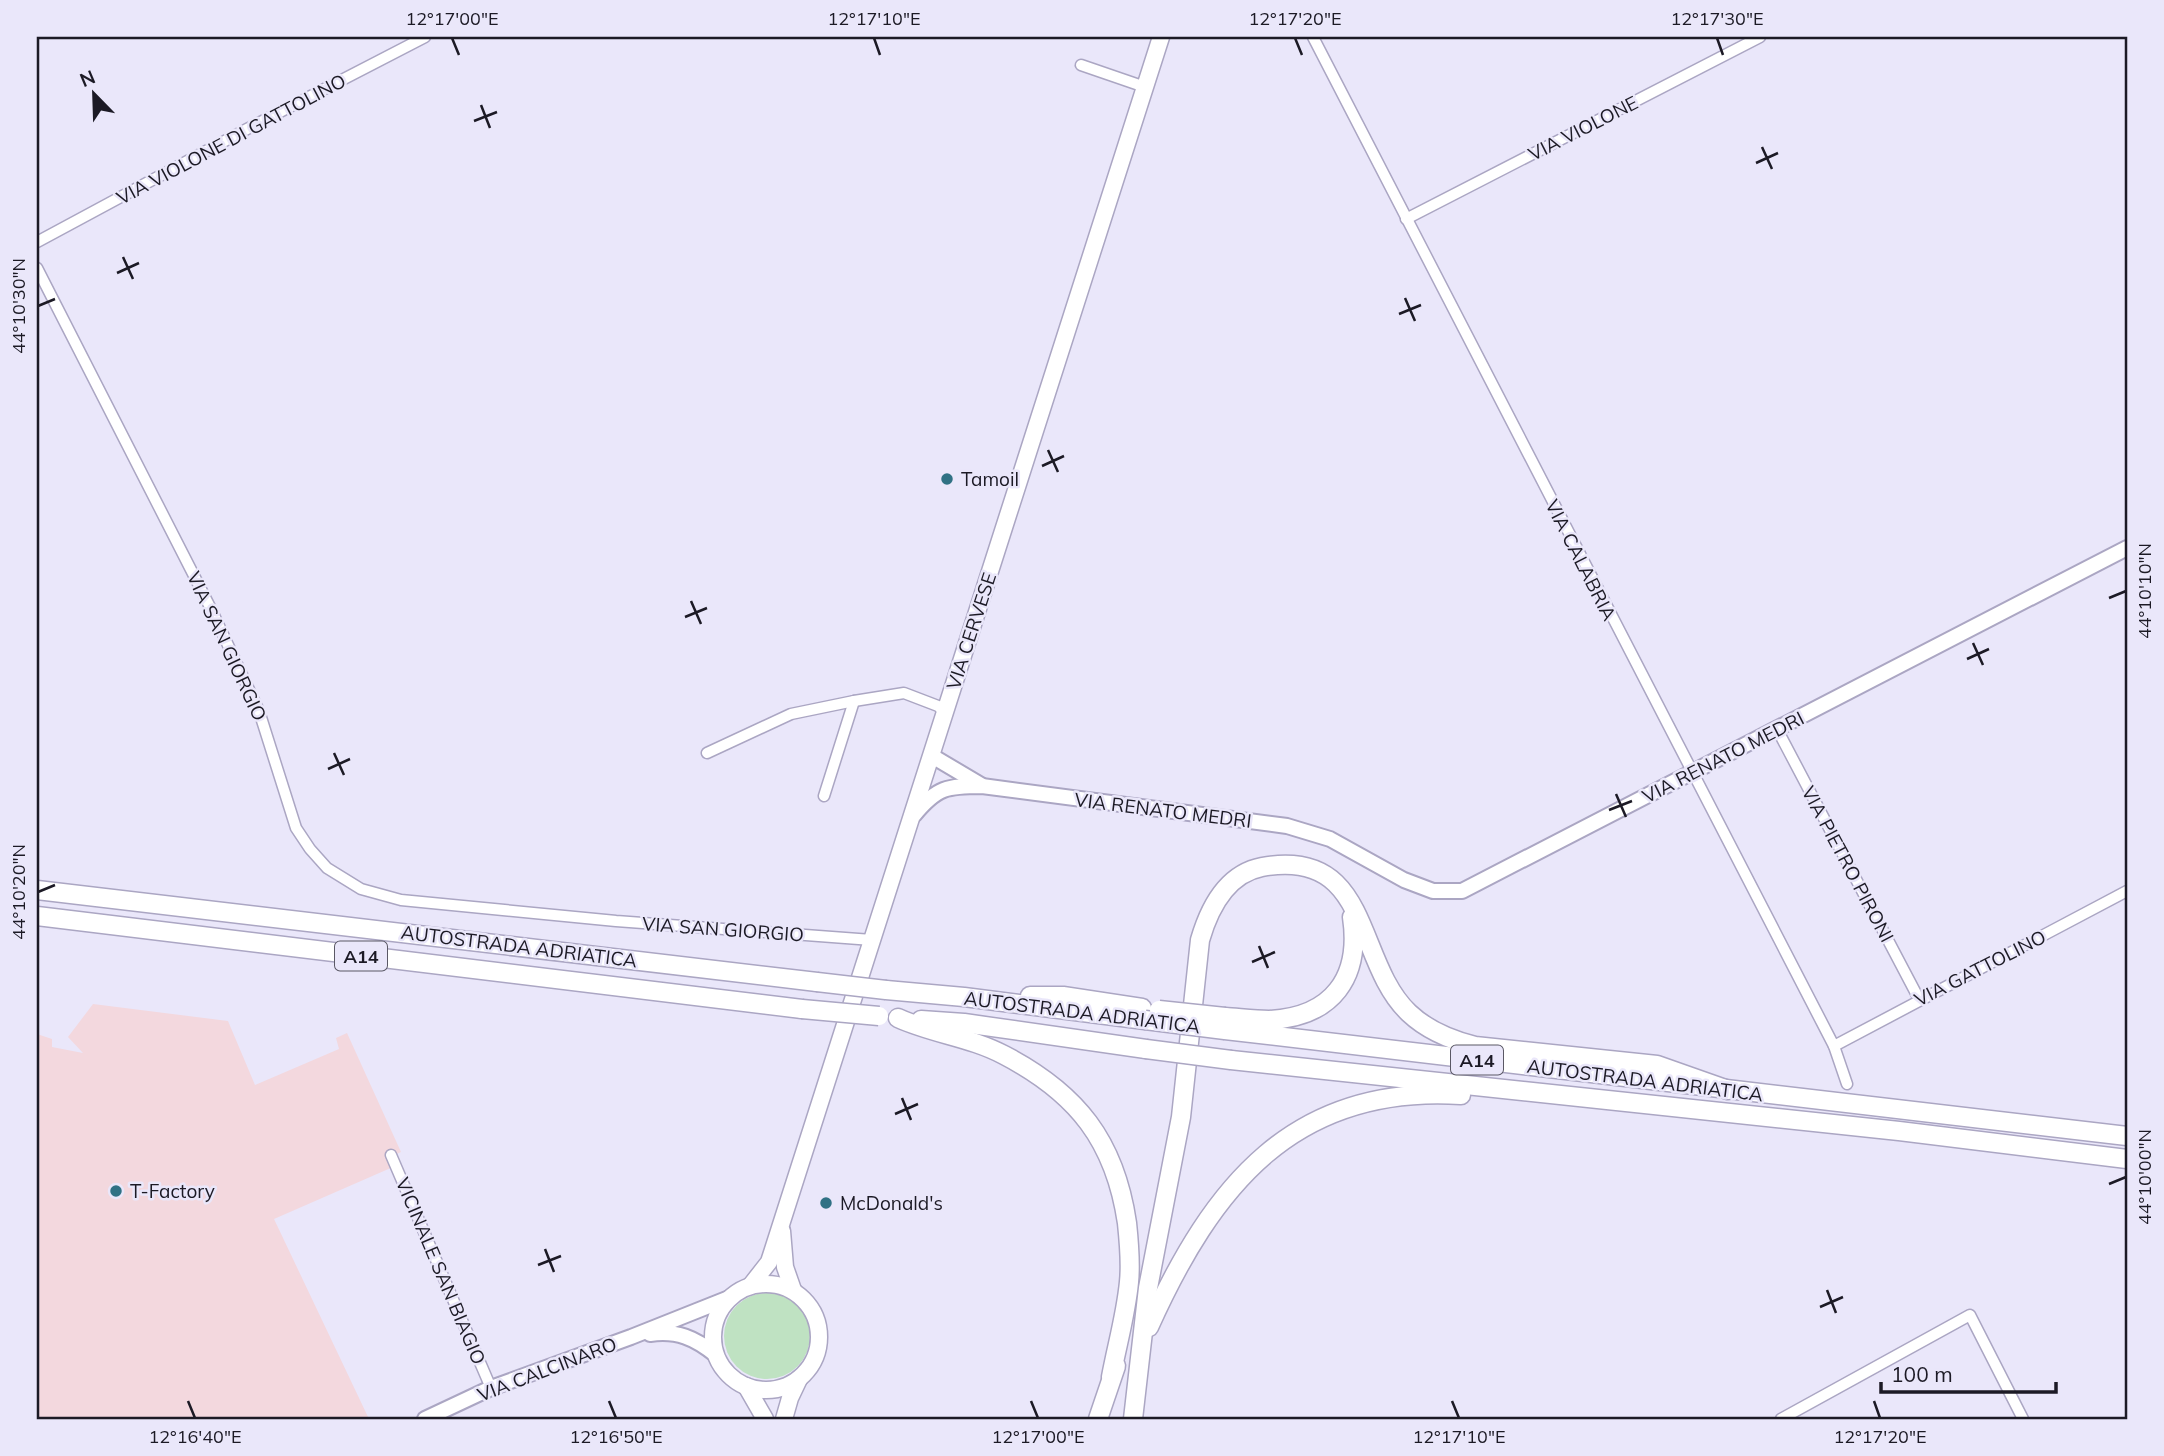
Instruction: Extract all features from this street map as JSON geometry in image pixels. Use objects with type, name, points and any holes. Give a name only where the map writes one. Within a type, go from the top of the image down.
[{"type":"highway","points":[[1133,1419],[1148,1288],[1181,1118],[1200,940],[1217,898],[1232,881],[1255,869],[1280,864],[1299,864],[1317,870],[1338,886],[1350,903],[1368,936],[1388,986],[1409,1013],[1446,1038],[1475,1046],[1657,1065],[1728,1090]]},
{"type":"highway","name":"AUTOSTRADA ADRIATICA","points":[[37,890],[886,990],[1225,1023],[1728,1090],[2127,1136]]},
{"type":"highway","points":[[1225,1023],[1287,1018],[1313,1009],[1328,1000],[1347,978],[1352,961],[1356,941],[1350,903]]},
{"type":"highway","name":"AUTOSTRADA ADRIATICA","points":[[37,916],[802,1009],[964,1023],[1231,1059],[1899,1131],[2127,1159]]},
{"type":"highway","points":[[898,1018],[924,1030],[964,1039],[1001,1053],[1033,1071],[1065,1095],[1090,1123],[1108,1152],[1123,1194],[1129,1236],[1130,1280],[1111,1377]]},
{"type":"highway","points":[[1141,1343],[1170,1279],[1193,1238],[1234,1185],[1259,1160],[1299,1128],[1344,1108],[1390,1097],[1436,1093],[1547,1101],[1576,1096]]},
{"type":"highway","points":[[1098,1419],[1111,1377],[1148,1288]]},
{"type":"main road","name":"VIA CERVESE","points":[[751,1285],[769,1262],[1161,37]]},
{"type":"main road","name":"VIA CERVESE","points":[[781,1225],[785,1267],[793,1290]]},
{"type":"main road","points":[[772,1284],[793,1290],[805,1299],[814,1311],[819,1325],[817,1355],[810,1368],[787,1386],[774,1390],[759,1390],[746,1386],[727,1374],[716,1355],[714,1324],[720,1310],[729,1298],[751,1285],[772,1284]]},
{"type":"main road","points":[[784,1419],[799,1379]]},
{"type":"main road","points":[[746,1386],[765,1419]]},
{"type":"street","name":"VIA VIOLONE DI GATTOLINO","points":[[37,242],[425,37]]},
{"type":"street","name":"VIA CALABRIA","points":[[1314,37],[1623,640],[1695,772],[1834,1046],[1847,1084]]},
{"type":"street","name":"VIA VIOLONE","points":[[1406,219],[1760,37]]},
{"type":"street","points":[[1081,65],[1146,87]]},
{"type":"street","name":"VIA SAN GIORGIO","points":[[37,268],[211,609],[259,710],[296,828],[327,868],[361,889],[401,900],[616,921],[872,940]]},
{"type":"street","name":"VIA RENATO MEDRI","points":[[913,816],[930,796],[942,789],[982,786],[1287,826],[1330,839],[1404,880],[1433,891],[1461,891],[2127,548]]},
{"type":"street","points":[[707,753],[791,714],[855,701],[904,693],[938,706],[945,713]]},
{"type":"street","points":[[824,796],[855,701]]},
{"type":"street","name":"VIA PIETRO PIRONI","points":[[1777,729],[1919,999]]},
{"type":"street","name":"VIA RENATO MEDRI","points":[[932,756],[982,786]]},
{"type":"street","name":"VIA GATTOLINO","points":[[1834,1046],[2127,891]]},
{"type":"street","name":"VICINALE SAN BIAGIO","points":[[391,1155],[491,1388]]},
{"type":"street","name":"VIA CALCINARO","points":[[425,1419],[491,1388],[729,1298]]},
{"type":"street","points":[[1780,1419],[1970,1315],[2023,1419]]},
{"type":"street","name":"VIA CALCINARO","points":[[631,1337],[663,1332],[682,1334],[699,1342],[716,1355]]},
{"type":"shaded area","points":[[93,1004],[228,1021],[255,1085],[339,1049],[336,1038],[347,1033],[401,1152],[388,1158],[393,1167],[274,1219],[369,1419],[37,1419],[37,1034],[52,1039],[52,1047],[83,1053],[68,1037]]},
{"type":"green space","points":[[767,1293],[791,1300],[803,1312],[810,1336],[803,1360],[791,1372],[767,1379],[743,1372],[731,1360],[724,1336],[731,1312],[743,1300]]},
{"type":"place","name":"Tamoil","points":[[947,479]]},
{"type":"place","name":"T-Factory","points":[[116,1191]]},
{"type":"place","name":"McDonald's","points":[[826,1203]]}]
